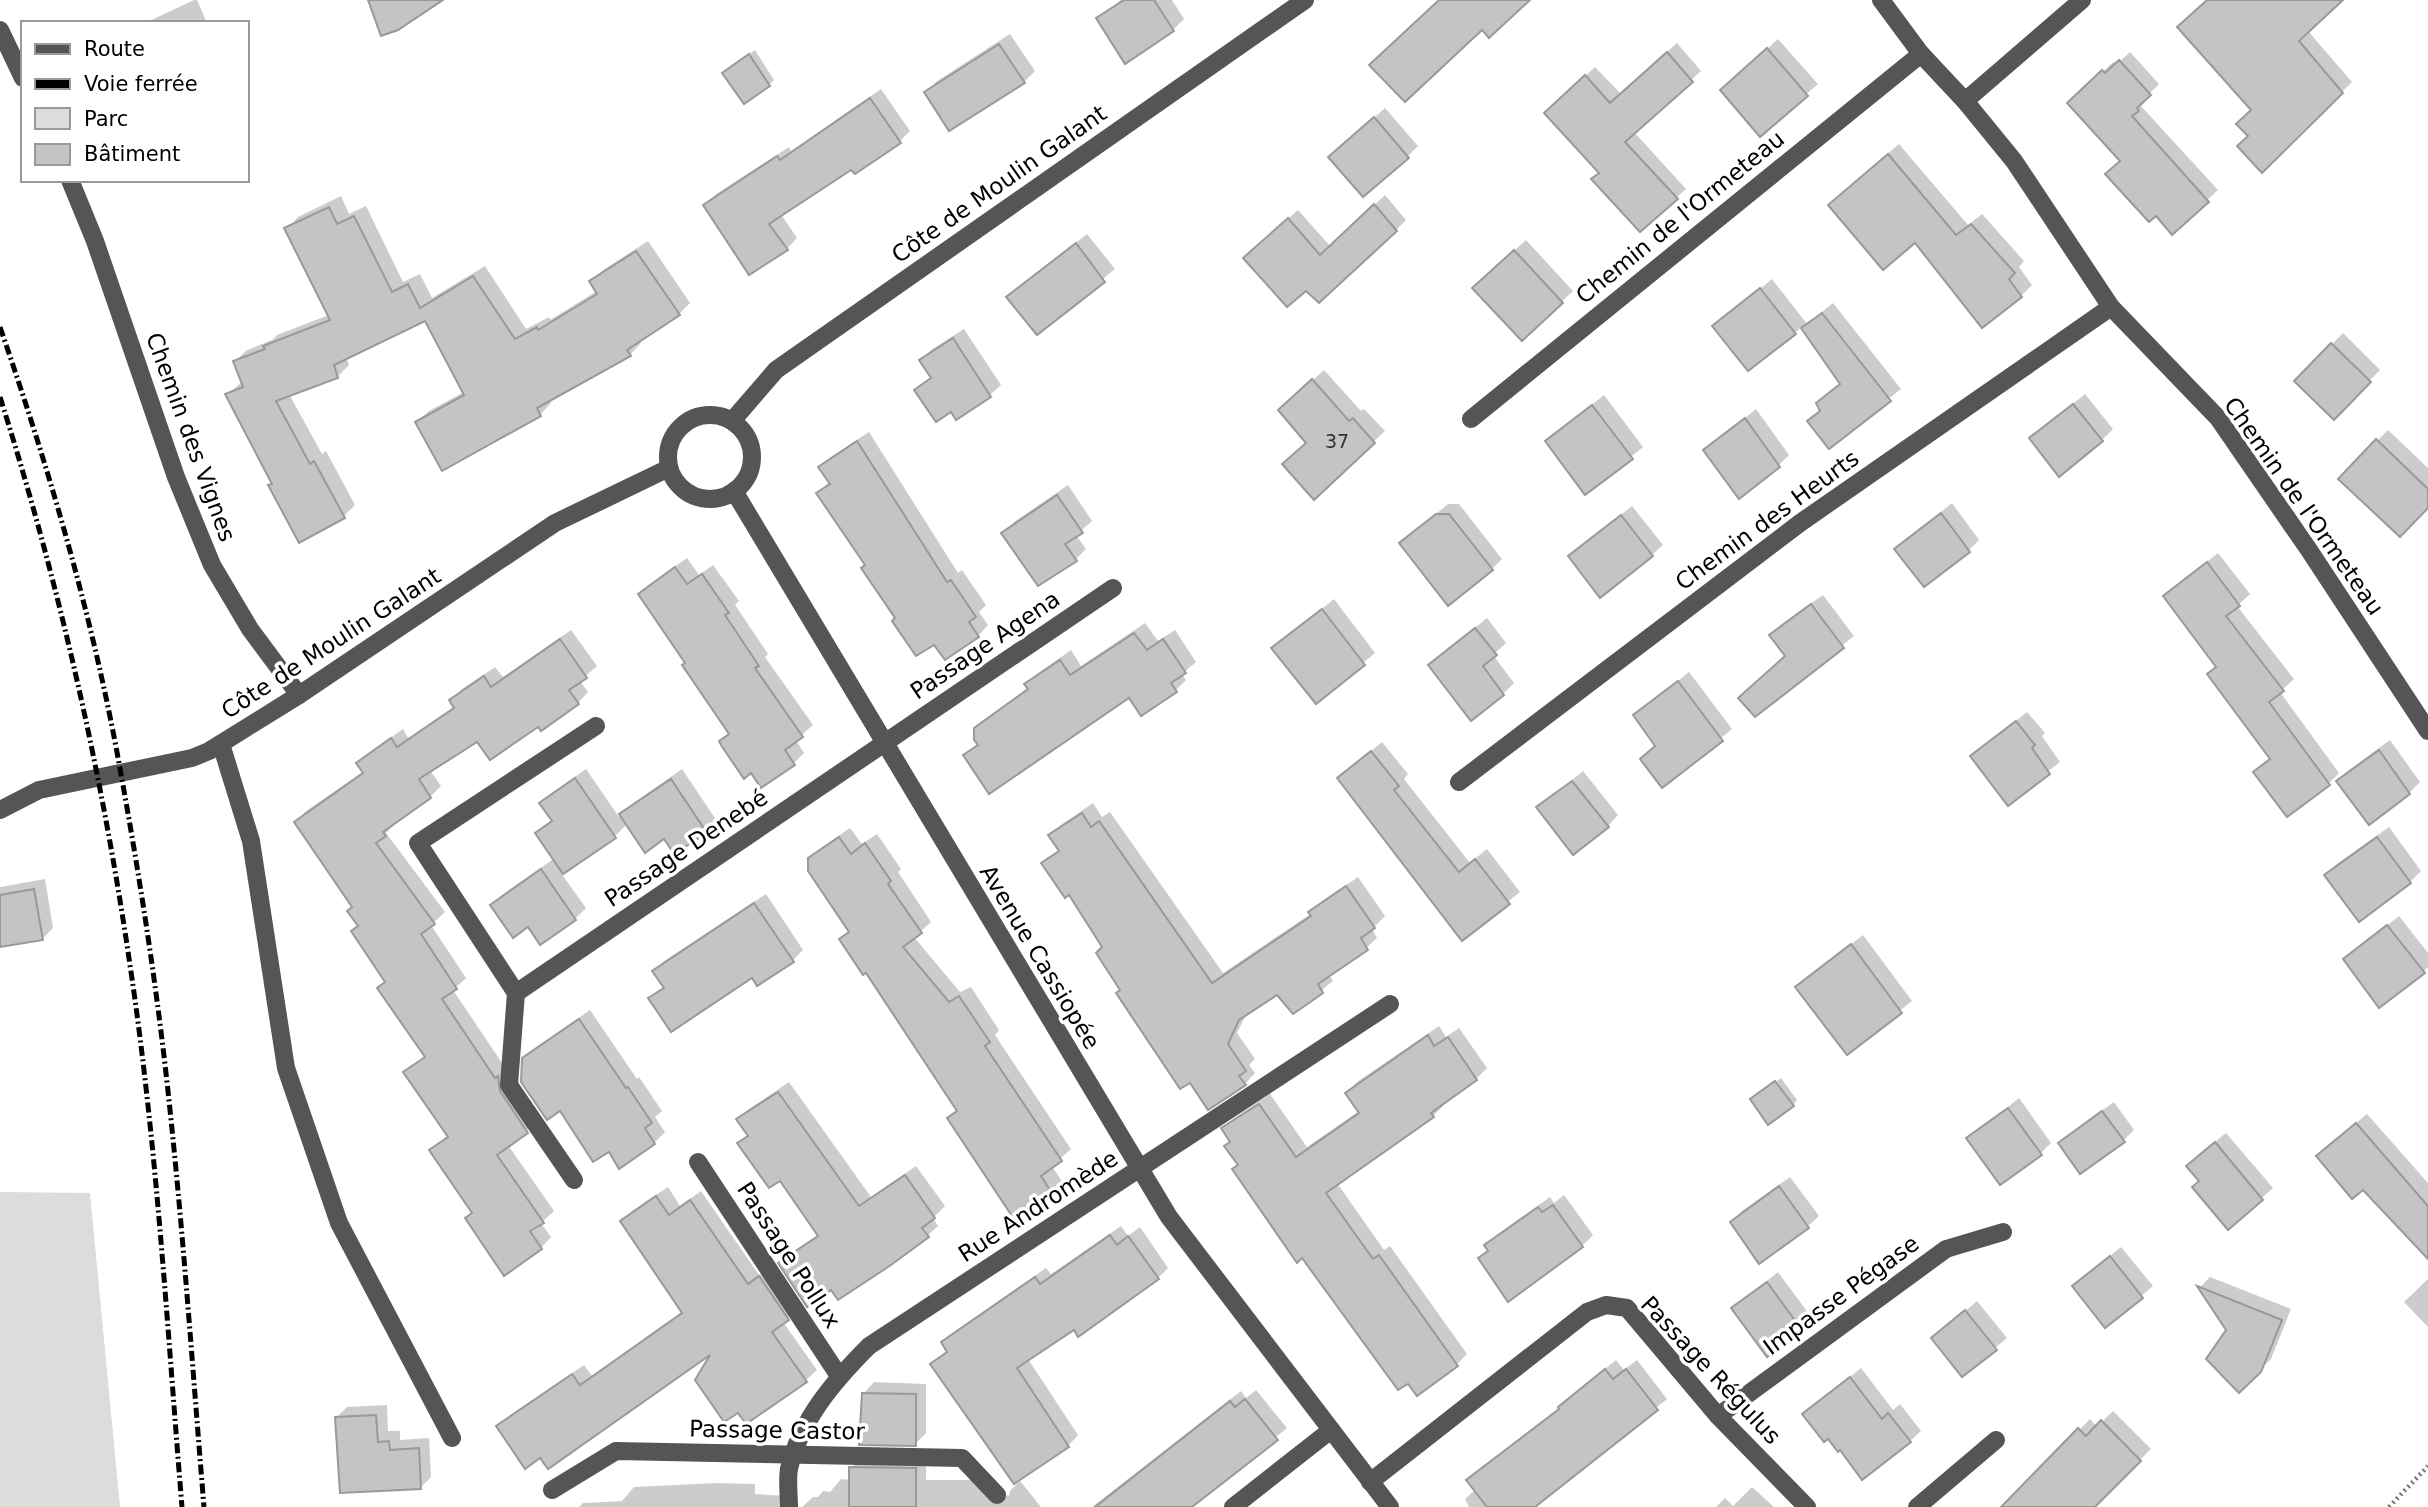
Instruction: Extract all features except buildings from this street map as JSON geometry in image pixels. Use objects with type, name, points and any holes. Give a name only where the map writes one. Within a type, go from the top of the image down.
[{"type":"street","name":"Côte de Moulin Galant","points":[[732,421],[776,370],[1305,0]]},
{"type":"street","name":"Chemin de l'Ormeteau","points":[[1881,0],[1921,54],[1965,101],[2014,161],[2112,307],[2218,418],[2309,550],[2428,732]]},
{"type":"street","points":[[1965,101],[2082,0]]},
{"type":"street","points":[[0,30],[21,74]]},
{"type":"street","name":"Chemin de l'Ormeteau","points":[[1471,419],[1921,54]]},
{"type":"street","name":"Chemin des Vignes","points":[[70,182],[95,241],[176,477],[212,565],[250,629],[299,695]]},
{"type":"street","name":"Chemin des Heurts","points":[[1459,782],[1800,523],[2112,307]]},
{"type":"street","points":[[712,415],[732,421],[745,434],[751,447],[752,461],[744,482],[720,498],[697,497],[686,492],[675,482],[669,468],[667,454],[674,434],[685,423],[698,416],[712,415]]},
{"type":"street","name":"Côte de Moulin Galant","points":[[0,810],[39,790],[192,758],[221,744],[299,695],[555,523],[669,468]]},
{"type":"street","name":"Avenue Cassiopée","points":[[734,491],[1169,1217],[1390,1507]]},
{"type":"street","name":"Passage Agena","points":[[884,743],[1113,588]]},
{"type":"street","points":[[574,1180],[509,1085],[516,993],[418,843],[596,726]]},
{"type":"street","name":"Passage Denebé","points":[[516,993],[884,743]]},
{"type":"street","points":[[221,744],[251,841],[286,1068],[339,1223],[452,1438]]},
{"type":"street","name":"Rue Andromède","points":[[789,1507],[789,1470],[799,1439],[839,1376],[869,1346],[1390,1004]]},
{"type":"street","name":"Passage Pollux","points":[[698,1162],[839,1376]]},
{"type":"street","name":"Impasse Pégase","points":[[1718,1416],[1946,1249],[2003,1232]]},
{"type":"street","name":"Passage Régulus","points":[[1370,1482],[1587,1312],[1606,1305],[1626,1308],[1718,1416],[1807,1507]]},
{"type":"street","points":[[1233,1507],[1331,1430]]},
{"type":"street","points":[[1917,1507],[1996,1440]]},
{"type":"street","name":"Passage Castor","points":[[552,1490],[617,1451],[962,1458],[997,1495]]},
{"type":"path","points":[[2389,1507],[2428,1465]]},
{"type":"green space","points":[[0,1192],[90,1193],[120,1507],[0,1507]]},
{"type":"railway","points":[[0,327],[68,543],[96,652],[127,806],[165,1067],[180,1209],[204,1507]]},
{"type":"railway","points":[[0,397],[60,608],[92,750],[119,893],[147,1100],[182,1507]]}]
